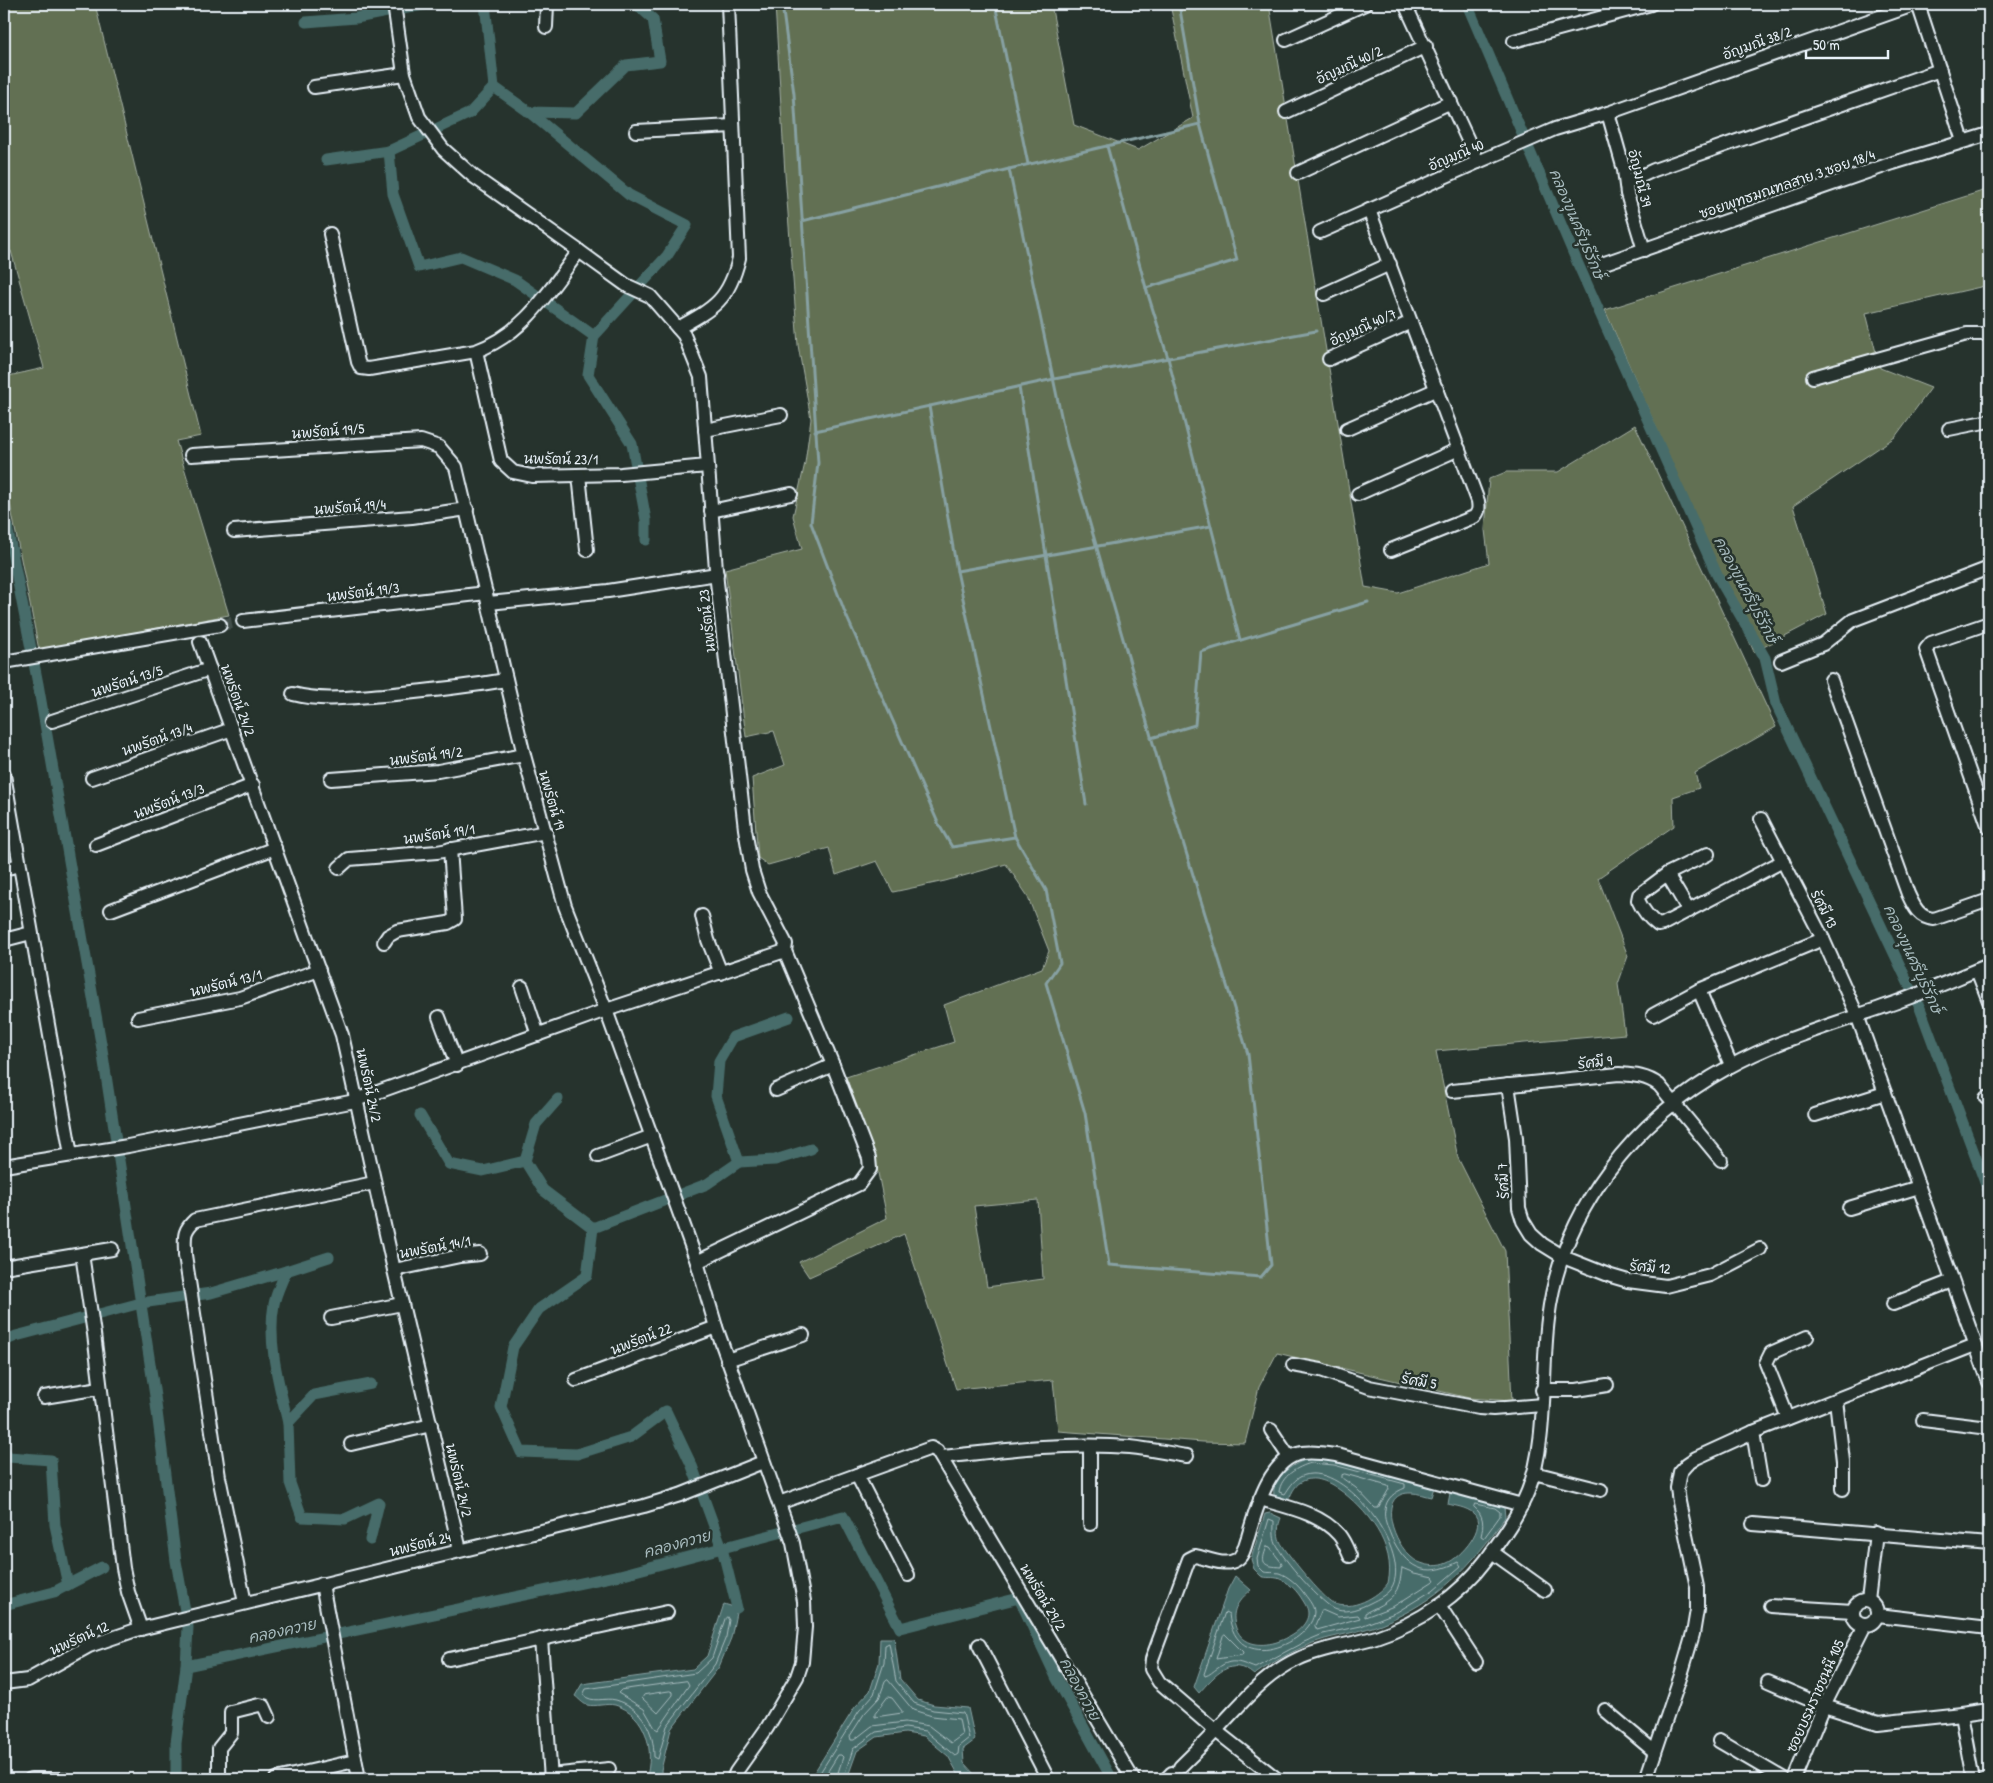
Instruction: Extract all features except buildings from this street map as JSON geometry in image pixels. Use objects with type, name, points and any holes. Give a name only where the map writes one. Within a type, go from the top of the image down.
[{"type":"street","points":[[330,234],[358,362],[361,368],[476,351],[491,346],[507,336],[531,315],[579,251],[472,176],[443,149],[419,117],[404,74],[394,4]]},
{"type":"street","points":[[546,27],[547,4]]},
{"type":"street","points":[[678,328],[708,312],[721,300],[734,279],[739,258],[728,4]]},
{"type":"street","points":[[1286,40],[1365,4]]},
{"type":"street","points":[[1405,4],[1451,102],[1483,160]]},
{"type":"street","points":[[1514,41],[1612,9],[1652,4]]},
{"type":"street","points":[[1917,4],[1962,141]]},
{"type":"street","name":"อัญมณี 38/2","points":[[1608,113],[1760,57],[1917,4]]},
{"type":"street","name":"อัญมณี 40/2","points":[[1286,112],[1426,46]]},
{"type":"street","points":[[1626,183],[1654,170],[1940,70]]},
{"type":"street","points":[[314,87],[404,74]]},
{"type":"street","points":[[1298,173],[1451,102]]},
{"type":"street","name":"อัญมณี 40","points":[[1320,232],[1556,129],[1608,113]]},
{"type":"street","name":"อัญมณี 39","points":[[1608,113],[1626,183],[1627,194],[1644,250]]},
{"type":"street","points":[[636,132],[733,126]]},
{"type":"street","name":"ซอยพุทธมณฑลสาย 3 ซอย 18/4","points":[[1596,266],[1893,163],[1989,134]]},
{"type":"street","points":[[1369,210],[1437,389],[1479,508],[1474,517],[1391,550]]},
{"type":"street","name":"นพรัตน์ 23","points":[[579,251],[626,285],[650,296],[684,335],[701,377],[717,574],[744,829],[752,870],[757,885],[786,944],[785,952],[870,1158],[870,1169],[866,1176],[854,1186],[697,1262]]},
{"type":"street","points":[[1324,294],[1390,264]]},
{"type":"street","name":"อัญมณี 40/7","points":[[1329,359],[1411,322]]},
{"type":"street","points":[[1813,377],[1966,334],[1989,334]]},
{"type":"street","name":"นพรัตน์ 23/1","points":[[476,351],[501,461],[513,472],[532,476],[621,474],[707,466]]},
{"type":"street","points":[[1347,429],[1437,389]]},
{"type":"street","points":[[704,430],[781,415]]},
{"type":"street","points":[[1949,429],[1989,421]]},
{"type":"street","name":"นพรัตน์ 19/5","points":[[191,455],[421,440],[439,447],[456,466]]},
{"type":"street","points":[[1358,494],[1459,449]]},
{"type":"street","name":"นพรัตน์ 19","points":[[456,466],[524,755],[566,906],[676,1203],[762,1462],[793,1543],[804,1602],[805,1627],[802,1662],[797,1677],[767,1728],[733,1779]]},
{"type":"street","points":[[579,475],[587,550]]},
{"type":"street","points":[[711,511],[791,494]]},
{"type":"street","name":"นพรัตน์ 19/4","points":[[234,531],[412,518],[467,509]]},
{"type":"street","points":[[1781,661],[1823,644],[1853,620],[1989,568]]},
{"type":"street","name":"นพรัตน์ 19/3","points":[[244,621],[488,598],[608,591],[717,574]]},
{"type":"street","points":[[1989,623],[1931,644],[1926,649],[1989,828]]},
{"type":"street","points":[[6,661],[46,656],[220,625]]},
{"type":"street","name":"นพรัตน์ 24/2","points":[[200,642],[342,1035],[374,1183],[460,1550]]},
{"type":"street","name":"นพรัตน์ 13/5","points":[[52,721],[210,669]]},
{"type":"street","points":[[293,694],[313,699],[334,699],[457,689],[506,680]]},
{"type":"street","points":[[1831,680],[1908,894],[1916,911],[1926,918],[1934,919],[1989,900]]},
{"type":"street","name":"นพรัตน์ 13/4","points":[[92,778],[232,729]]},
{"type":"street","name":"นพรัตน์ 19/2","points":[[331,780],[446,770],[524,755]]},
{"type":"street","points":[[4,775],[71,1154]]},
{"type":"street","name":"นพรัตน์ 13/3","points":[[96,845],[252,785]]},
{"type":"street","name":"รัศมี 13","points":[[1760,819],[1823,939],[1857,1015],[1989,1382]]},
{"type":"street","name":"นพรัตน์ 19/1","points":[[339,868],[349,859],[450,849],[546,832]]},
{"type":"street","points":[[111,910],[275,848]]},
{"type":"street","points":[[384,942],[388,936],[397,931],[448,923],[455,918],[450,849]]},
{"type":"street","points":[[1708,854],[1667,874],[1639,895],[1638,900],[1640,904],[1658,925],[1690,911],[1783,861]]},
{"type":"street","points":[[4,869],[19,865]]},
{"type":"street","points":[[1667,874],[1690,911]]},
{"type":"street","points":[[702,916],[708,940],[721,973]]},
{"type":"street","points":[[4,940],[31,933]]},
{"type":"street","points":[[1653,1015],[1699,990],[1823,939]]},
{"type":"street","points":[[4,1166],[128,1146],[356,1100],[458,1065],[606,1010],[785,952]]},
{"type":"street","points":[[1173,1773],[1216,1731],[1260,1682],[1298,1659],[1340,1645],[1377,1637],[1411,1622],[1455,1595],[1492,1552],[1511,1526],[1522,1505],[1534,1473],[1540,1438],[1544,1352],[1550,1300],[1563,1257],[1580,1215],[1608,1170],[1642,1131],[1673,1103],[1732,1065],[1857,1015],[1899,1002],[1989,965]]},
{"type":"street","name":"นพรัตน์ 13/1","points":[[138,1018],[240,998],[319,970]]},
{"type":"street","points":[[1977,970],[1989,1001]]},
{"type":"street","points":[[522,987],[538,1035]]},
{"type":"street","points":[[1699,990],[1732,1065]]},
{"type":"street","points":[[439,1017],[458,1065]]},
{"type":"street","points":[[776,1090],[833,1065]]},
{"type":"street","name":"รัศมี 9","points":[[1452,1091],[1619,1074],[1639,1075],[1651,1079],[1659,1085],[1721,1160]]},
{"type":"street","name":"รัศมี 7","points":[[1508,1085],[1516,1138],[1519,1208],[1523,1221],[1530,1234],[1563,1257]]},
{"type":"street","points":[[1815,1115],[1884,1093]]},
{"type":"street","points":[[598,1156],[652,1136]]},
{"type":"street","points":[[245,1604],[219,1477],[189,1286],[184,1232],[189,1224],[195,1220],[374,1183]]},
{"type":"street","points":[[1849,1208],[1919,1187]]},
{"type":"street","points":[[4,1267],[112,1249]]},
{"type":"street","name":"รัศมี 12","points":[[1563,1257],[1628,1281],[1666,1286],[1710,1275],[1760,1249]]},
{"type":"street","points":[[82,1254],[94,1334],[123,1568],[128,1592],[141,1629]]},
{"type":"street","name":"นพรัตน์ 14/1","points":[[394,1270],[460,1256],[480,1254]]},
{"type":"street","points":[[1893,1304],[1952,1281]]},
{"type":"street","points":[[331,1318],[402,1304]]},
{"type":"street","name":"นพรัตน์ 22","points":[[576,1380],[716,1327]]},
{"type":"street","points":[[727,1360],[802,1335]]},
{"type":"street","points":[[1788,1418],[1766,1362],[1771,1353],[1807,1337]]},
{"type":"street","points":[[1646,1779],[1681,1674],[1693,1634],[1697,1610],[1697,1587],[1677,1488],[1680,1472],[1696,1458],[1753,1432],[1975,1345]]},
{"type":"street","name":"รัศมี 5","points":[[1293,1365],[1321,1370],[1369,1387],[1478,1408],[1493,1409],[1542,1404]]},
{"type":"street","points":[[1542,1390],[1577,1390],[1607,1385]]},
{"type":"street","points":[[44,1397],[100,1388]]},
{"type":"street","points":[[1836,1400],[1843,1461],[1843,1489]]},
{"type":"street","points":[[1923,1420],[1989,1428]]},
{"type":"street","points":[[351,1444],[431,1425]]},
{"type":"street","points":[[1270,1430],[1290,1457]]},
{"type":"street","points":[[1753,1432],[1761,1480]]},
{"type":"street","points":[[1090,1446],[1090,1524]]},
{"type":"street","points":[[779,1503],[931,1448],[942,1457],[1022,1448],[1090,1446],[1132,1447],[1187,1456]]},
{"type":"street","points":[[1277,1779],[1216,1731],[1159,1682],[1151,1669],[1152,1659],[1189,1559],[1195,1556],[1225,1563],[1236,1560],[1243,1553],[1260,1499],[1271,1476],[1278,1466],[1290,1457],[1300,1453],[1341,1456],[1522,1505]]},
{"type":"street","name":"นพรัตน์ 29/2","points":[[942,1457],[1133,1779]]},
{"type":"street","name":"นพรัตน์ 24","points":[[168,1623],[680,1495],[762,1462]]},
{"type":"street","points":[[1534,1473],[1601,1490]]},
{"type":"street","points":[[857,1475],[908,1575]]},
{"type":"street","points":[[1260,1499],[1314,1517],[1329,1525],[1340,1536],[1350,1556]]},
{"type":"street","points":[[1753,1524],[1989,1544]]},
{"type":"street","points":[[1868,1600],[1876,1533]]},
{"type":"street","points":[[1492,1552],[1545,1590]]},
{"type":"street","points":[[322,1584],[359,1779]]},
{"type":"street","points":[[1865,1625],[1854,1619],[1853,1611],[1860,1601],[1868,1600],[1875,1604],[1878,1615],[1989,1628]]},
{"type":"street","points":[[1439,1605],[1476,1662]]},
{"type":"street","points":[[1770,1606],[1853,1611]]},
{"type":"street","points":[[449,1659],[667,1612]]},
{"type":"street","name":"ซอยบรมราชชนนี 105","points":[[1794,1779],[1824,1706],[1865,1625],[1873,1622],[1878,1615]]},
{"type":"street","name":"นพรัตน์ 12","points":[[4,1683],[28,1680],[89,1646],[141,1629],[168,1623]]},
{"type":"street","points":[[541,1639],[550,1777],[609,1769]]},
{"type":"street","points":[[979,1645],[1048,1779]]},
{"type":"street","points":[[1768,1682],[1824,1706],[1878,1723],[1989,1710]]},
{"type":"street","points":[[219,1779],[219,1748],[230,1733],[231,1712],[259,1705],[264,1706],[269,1717]]},
{"type":"street","points":[[1605,1710],[1655,1752]]},
{"type":"street","points":[[1961,1714],[1973,1779]]},
{"type":"street","points":[[1719,1741],[1784,1779]]},
{"type":"street","points":[[276,1779],[356,1761]]},
{"type":"street","points":[[31,1779],[63,1779]]},
{"type":"green space","points":[[4,4],[95,4],[201,436],[176,441],[229,615],[39,650],[4,473],[4,377],[44,368],[11,251],[4,252]]},
{"type":"green space","points":[[775,4],[1051,4],[1074,125],[1138,150],[1193,118],[1170,4],[1269,4],[1365,587],[1398,593],[1489,563],[1485,530],[1489,479],[1506,472],[1558,472],[1635,425],[1776,727],[1695,773],[1699,788],[1673,797],[1674,826],[1598,878],[1628,956],[1618,984],[1625,1034],[1436,1051],[1458,1158],[1505,1251],[1512,1401],[1469,1398],[1277,1353],[1259,1387],[1245,1443],[1203,1442],[1058,1431],[1053,1380],[956,1389],[904,1234],[809,1277],[799,1262],[887,1218],[876,1163],[846,1077],[954,1042],[944,1005],[1042,968],[1049,951],[1027,895],[1006,864],[945,881],[893,892],[877,861],[836,875],[829,848],[768,865],[758,858],[752,778],[785,765],[774,731],[746,737],[725,569],[802,549],[793,516],[805,463],[811,419],[798,345]],"holes":[[[1038,1200],[1043,1279],[987,1287],[974,1206]]]},
{"type":"green space","points":[[1989,189],[1989,285],[1866,313],[1880,368],[1931,388],[1895,437],[1793,506],[1827,614],[1754,652],[1605,310]]},
{"type":"water","points":[[1310,1458],[1335,1460],[1434,1487],[1431,1497],[1414,1493],[1400,1495],[1393,1502],[1391,1512],[1392,1525],[1404,1549],[1412,1558],[1424,1564],[1434,1566],[1453,1560],[1471,1541],[1478,1526],[1477,1519],[1473,1513],[1467,1509],[1448,1504],[1450,1493],[1504,1507],[1505,1517],[1466,1567],[1452,1581],[1419,1605],[1381,1624],[1306,1645],[1254,1675],[1246,1669],[1231,1667],[1217,1674],[1199,1693],[1194,1687],[1228,1589],[1235,1576],[1251,1590],[1237,1605],[1234,1614],[1235,1625],[1241,1637],[1251,1643],[1276,1642],[1299,1630],[1306,1622],[1307,1609],[1294,1588],[1280,1579],[1261,1576],[1254,1569],[1251,1559],[1265,1514],[1270,1513],[1281,1518],[1278,1532],[1283,1546],[1313,1584],[1333,1603],[1348,1606],[1364,1602],[1378,1593],[1388,1583],[1390,1569],[1388,1555],[1383,1542],[1377,1529],[1368,1517],[1348,1496],[1329,1483],[1315,1479],[1306,1480],[1299,1484],[1288,1501],[1274,1495],[1274,1488],[1280,1476],[1291,1467]]},
{"type":"water","points":[[724,1604],[737,1608],[731,1638],[719,1667],[671,1729],[661,1770],[662,1779],[646,1779],[649,1768],[649,1746],[646,1735],[635,1716],[615,1705],[587,1705],[575,1696],[582,1684],[693,1669],[707,1656]]},
{"type":"water","points":[[880,1638],[894,1638],[900,1679],[918,1700],[934,1705],[968,1708],[975,1740],[963,1749],[964,1763],[975,1775],[989,1773],[992,1779],[961,1779],[948,1756],[924,1736],[905,1733],[877,1737],[857,1751],[847,1779],[810,1779],[855,1707],[870,1691],[879,1663]]},
{"type":"waterway","points":[[306,22],[356,18],[428,4]]},
{"type":"waterway","points":[[485,4],[494,87],[529,112],[576,113],[626,65],[660,61],[653,19],[636,4]]},
{"type":"waterway","points":[[782,4],[794,94],[818,463],[811,523],[846,615],[939,825],[952,847],[1015,837],[1046,890],[1060,963],[1046,983],[1085,1113],[1109,1265],[1261,1277],[1271,1265],[1248,1054],[1159,764],[1067,444],[1009,169]]},
{"type":"waterway","points":[[995,4],[1028,164]]},
{"type":"waterway","points":[[1146,288],[1237,260],[1200,124],[1179,4]]},
{"type":"waterway","name":"คลองขุนศรีบุรีรักษ์","points":[[1467,4],[1578,264],[1717,575],[1765,658],[1776,704],[1920,1008],[1989,1193]]},
{"type":"waterway","points":[[389,151],[470,113],[494,87]]},
{"type":"waterway","points":[[529,112],[629,195],[687,225],[667,256],[594,336],[588,375],[632,444],[646,520],[646,540]]},
{"type":"waterway","points":[[802,221],[1009,169],[1200,124]]},
{"type":"waterway","points":[[1107,146],[1146,288],[1168,358],[1240,640]]},
{"type":"waterway","points":[[326,160],[389,151],[393,194],[419,267],[461,257],[515,280],[594,336]]},
{"type":"waterway","points":[[815,431],[1054,379],[1316,331]]},
{"type":"waterway","points":[[1019,387],[1086,804]]},
{"type":"waterway","points":[[929,406],[957,571],[1211,526]]},
{"type":"waterway","points":[[4,511],[38,684],[102,1049],[155,1396],[176,1561],[188,1627],[186,1666]]},
{"type":"waterway","points":[[957,571],[1015,837]]},
{"type":"waterway","points":[[1151,738],[1195,725],[1201,652],[1368,602]]},
{"type":"waterway","points":[[593,1228],[707,1184],[739,1162],[716,1096],[719,1061],[733,1037],[789,1017]]},
{"type":"waterway","points":[[558,1099],[536,1124],[525,1161],[543,1190],[593,1228],[587,1276],[539,1309],[513,1347],[501,1407],[521,1452],[577,1454],[631,1437],[666,1411],[692,1466],[722,1548],[737,1608]]},
{"type":"waterway","points":[[420,1115],[449,1164],[483,1171],[525,1161]]},
{"type":"waterway","points":[[739,1162],[775,1160],[811,1149]]},
{"type":"waterway","points":[[288,1423],[273,1349],[272,1319],[275,1300],[286,1271],[329,1257]]},
{"type":"waterway","points":[[4,1341],[16,1336],[141,1303],[211,1293],[286,1271]]},
{"type":"waterway","points":[[370,1540],[379,1503],[345,1519],[302,1517],[290,1483],[288,1423],[314,1395],[371,1384]]},
{"type":"waterway","points":[[4,1450],[8,1457],[51,1460],[55,1525],[68,1585]]},
{"type":"waterway","name":"คลองควาย","points":[[176,1779],[176,1743],[186,1666],[620,1575],[843,1516],[900,1628],[1019,1598],[1056,1677],[1112,1779]]},
{"type":"waterway","points":[[4,1605],[54,1592],[102,1567]]},
{"type":"tunnel","points":[[220,625],[243,621]]}]
